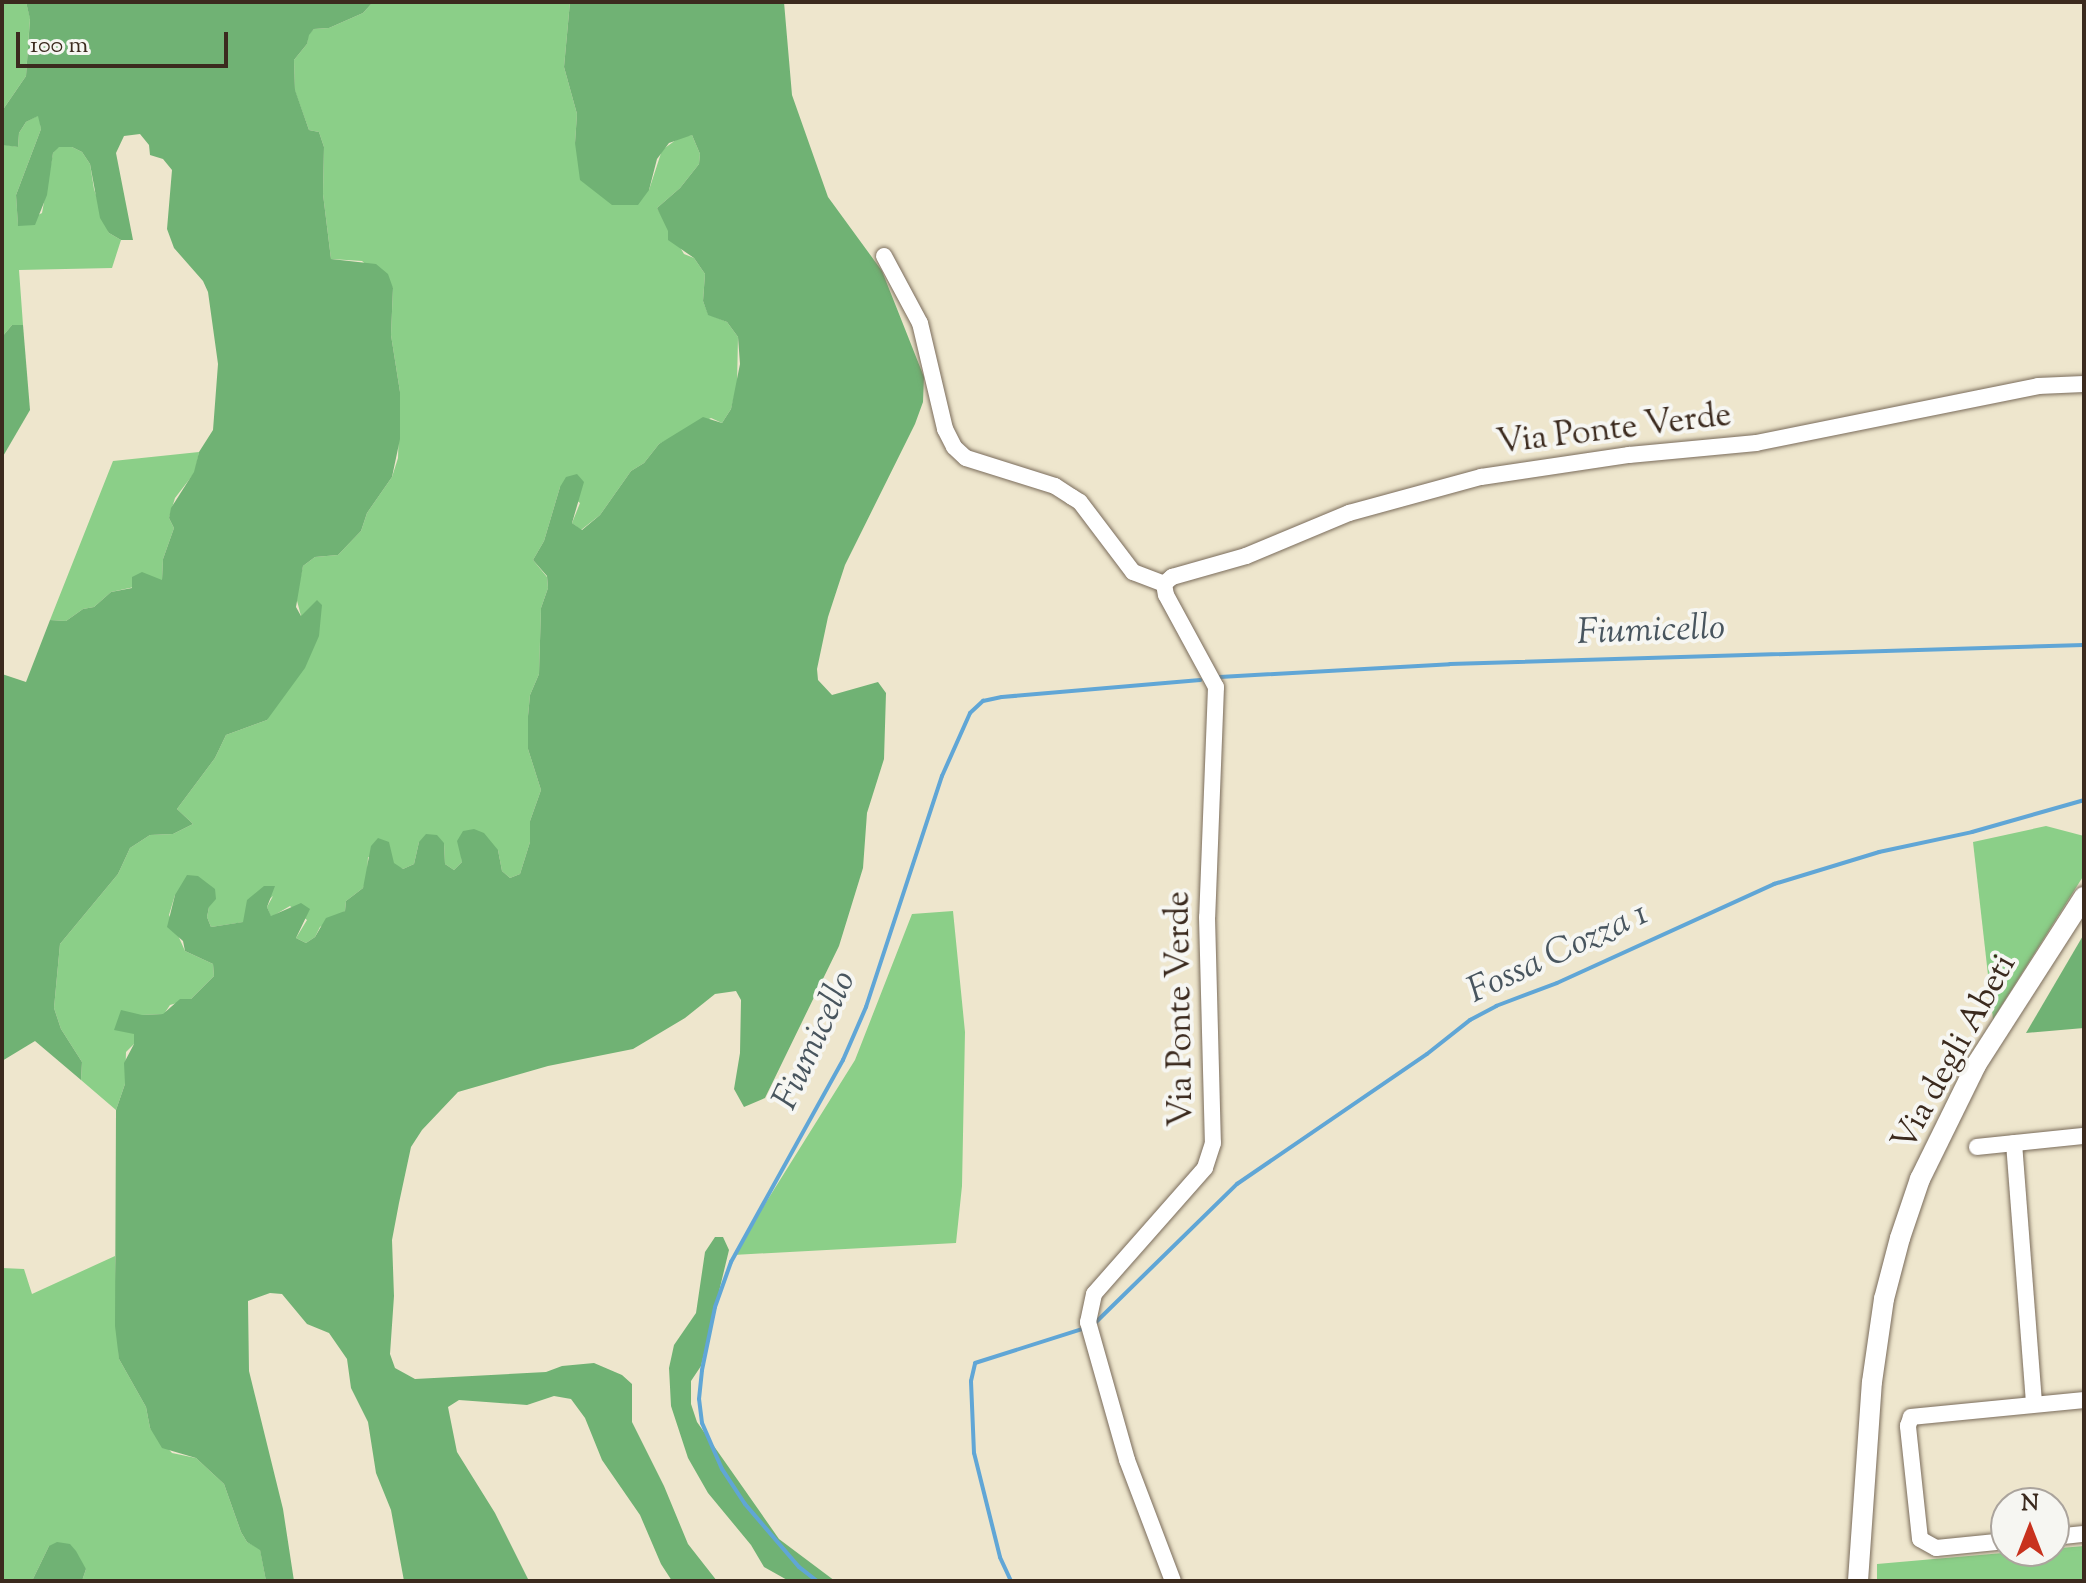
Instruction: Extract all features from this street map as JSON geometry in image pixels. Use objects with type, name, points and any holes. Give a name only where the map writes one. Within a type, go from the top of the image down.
[{"type":"street","points":[[884,256],[920,323],[945,429],[954,447],[966,458],[1055,486],[1080,502],[1133,572],[1164,584]]},
{"type":"street","name":"Via Ponte Verde","points":[[1173,1581],[1127,1460],[1088,1322],[1094,1294],[1205,1168],[1213,1143],[1215,1113],[1207,917],[1216,687],[1166,595],[1164,584],[1172,577],[1246,556],[1349,513],[1481,477],[1629,455],[1756,443],[2038,386],[2084,384]]},
{"type":"street","name":"Via degli Abeti","points":[[1858,1581],[1872,1382],[1884,1299],[1900,1238],[1920,1179],[1976,1065],[2084,897]]},
{"type":"street","points":[[1977,1147],[2084,1136]]},
{"type":"street","points":[[2014,1143],[2034,1404]]},
{"type":"street","points":[[1990,1543],[1936,1548],[1920,1539],[1908,1426],[1911,1417],[2084,1400]]},
{"type":"green space","points":[[2,2],[26,2],[30,18],[26,76],[2,111]]},
{"type":"green space","points":[[26,2],[373,2],[363,13],[329,28],[314,29],[294,60],[295,90],[309,130],[319,132],[324,147],[323,194],[331,259],[376,264],[388,274],[393,288],[391,335],[400,392],[400,439],[392,477],[367,513],[361,531],[338,555],[315,557],[303,566],[296,607],[301,616],[317,600],[322,605],[319,636],[305,668],[267,720],[226,735],[215,758],[177,809],[193,824],[173,834],[150,835],[130,848],[118,874],[60,944],[54,1008],[61,1029],[82,1062],[81,1080],[35,1041],[2,1061],[2,674],[26,682],[50,620],[66,621],[83,609],[94,607],[111,592],[132,588],[132,577],[142,572],[162,580],[163,559],[174,528],[169,518],[171,508],[194,472],[199,452],[213,430],[218,364],[208,292],[203,281],[174,248],[167,229],[172,170],[163,159],[150,155],[149,145],[140,134],[124,136],[116,153],[133,240],[121,240],[109,233],[100,218],[90,164],[82,152],[72,147],[59,147],[53,153],[47,195],[35,225],[18,226],[16,195],[41,129],[38,116],[26,122],[19,133],[18,147],[3,145],[2,111],[26,76],[30,19]]},
{"type":"green space","points":[[373,2],[570,2],[564,67],[577,114],[575,143],[649,190],[662,150],[680,137],[692,135],[700,154],[699,164],[680,188],[657,208],[684,254],[694,258],[705,274],[703,301],[708,314],[727,322],[738,337],[737,385],[731,409],[722,423],[711,418],[659,444],[644,463],[631,471],[600,515],[581,530],[572,523],[580,503],[560,487],[544,541],[533,560],[547,577],[548,588],[541,608],[539,674],[530,695],[528,716],[528,749],[541,790],[530,821],[530,842],[520,874],[510,878],[502,871],[498,850],[461,852],[462,862],[454,870],[445,864],[444,843],[419,842],[414,864],[403,869],[368,857],[363,888],[346,901],[345,911],[320,927],[315,937],[306,943],[296,938],[307,920],[290,906],[271,917],[267,907],[273,896],[244,922],[211,927],[207,917],[209,907],[175,895],[169,915],[185,951],[213,964],[214,976],[191,999],[170,1005],[164,1014],[142,1015],[134,1044],[126,1052],[125,1084],[116,1110],[81,1080],[82,1062],[61,1029],[54,1008],[60,944],[118,874],[130,848],[150,835],[173,834],[193,824],[177,809],[215,758],[226,735],[267,720],[301,616],[296,597],[303,566],[315,557],[338,555],[361,531],[367,513],[392,477],[398,458],[400,392],[391,335],[393,288],[362,261],[331,259],[323,194],[324,147],[319,132],[309,130],[295,91],[294,60],[307,44],[308,35],[314,29],[329,28],[363,13]]},
{"type":"green space","points":[[570,2],[784,2],[792,95],[828,197],[882,271],[924,377],[923,402],[915,424],[845,565],[828,617],[817,669],[818,680],[832,695],[878,682],[886,693],[884,759],[867,813],[863,868],[839,946],[765,1098],[744,1107],[734,1089],[740,1053],[741,1000],[736,991],[715,994],[685,1018],[633,1049],[548,1066],[458,1092],[422,1130],[411,1147],[399,1203],[392,1240],[394,1296],[390,1354],[395,1368],[415,1379],[546,1372],[562,1366],[594,1363],[622,1375],[632,1384],[632,1422],[688,1544],[717,1581],[672,1581],[661,1564],[640,1515],[602,1460],[585,1418],[571,1399],[554,1396],[527,1405],[459,1400],[448,1407],[457,1452],[495,1513],[529,1581],[404,1581],[391,1510],[376,1473],[368,1422],[351,1388],[347,1359],[329,1333],[307,1324],[282,1294],[270,1293],[248,1301],[249,1371],[283,1509],[294,1581],[266,1581],[260,1550],[247,1542],[241,1532],[224,1484],[196,1458],[162,1448],[150,1428],[146,1407],[119,1359],[115,1326],[116,1110],[125,1084],[124,1063],[134,1044],[134,1034],[114,1030],[121,1010],[142,1015],[163,1014],[180,999],[191,999],[214,976],[213,964],[185,951],[183,941],[167,927],[175,895],[187,875],[198,876],[215,889],[216,899],[209,907],[207,917],[211,927],[243,922],[247,900],[264,886],[275,886],[267,907],[271,916],[301,903],[310,909],[296,938],[306,943],[315,937],[326,918],[345,911],[346,901],[363,888],[371,846],[378,838],[389,842],[394,863],[403,869],[414,864],[419,842],[426,834],[437,835],[444,843],[445,864],[454,870],[462,862],[457,841],[463,831],[474,829],[484,833],[498,850],[502,871],[510,878],[520,874],[530,842],[530,821],[541,790],[528,749],[528,716],[530,695],[539,674],[541,608],[548,588],[547,576],[533,560],[544,541],[560,487],[566,477],[577,474],[584,482],[572,523],[582,530],[600,515],[631,471],[644,463],[659,444],[703,417],[722,423],[731,409],[740,364],[738,337],[727,322],[708,315],[703,301],[705,274],[694,258],[668,240],[668,231],[657,208],[680,188],[699,164],[700,154],[692,135],[669,143],[657,159],[649,190],[638,205],[612,205],[580,180],[575,143],[577,114],[564,67]]},
{"type":"green space","points":[[39,115],[41,129],[16,195],[18,225],[42,213],[53,153],[58,147],[72,147],[82,152],[90,164],[94,189],[109,233],[121,240],[112,268],[19,270],[23,325],[12,325],[2,337],[2,144],[18,147],[19,133],[26,122]]},
{"type":"green space","points":[[12,325],[23,325],[30,410],[2,458],[2,337]]},
{"type":"green space","points":[[199,452],[195,472],[175,498],[169,518],[174,528],[163,559],[162,581],[111,592],[94,607],[83,609],[66,621],[50,620],[113,461]]},
{"type":"green space","points":[[2046,826],[2084,836],[2084,875],[1993,1019],[1973,842]]},
{"type":"green space","points":[[953,911],[965,1032],[962,1186],[956,1243],[733,1255],[855,1060],[912,914]]},
{"type":"green space","points":[[2084,934],[2084,1028],[2026,1033]]},
{"type":"green space","points":[[715,1237],[723,1237],[729,1250],[701,1366],[691,1381],[691,1404],[697,1422],[779,1539],[835,1581],[789,1581],[764,1567],[751,1545],[708,1493],[688,1458],[671,1406],[669,1368],[674,1345],[696,1313],[705,1252]]},
{"type":"green space","points":[[115,1256],[119,1359],[146,1407],[150,1428],[172,1453],[196,1458],[224,1484],[241,1532],[247,1542],[260,1549],[266,1581],[82,1581],[86,1569],[49,1546],[32,1581],[2,1581],[2,1268],[24,1269],[32,1294]]},
{"type":"green space","points":[[57,1542],[70,1544],[76,1551],[86,1569],[82,1581],[32,1581],[49,1546]]},
{"type":"green space","points":[[2084,1546],[2084,1581],[1877,1581],[1877,1564],[1990,1554],[1990,1567],[2070,1567],[2070,1547]]},
{"type":"waterway","name":"Fiumicello","points":[[1220,677],[1450,664],[2084,645]]},
{"type":"waterway","name":"Fiumicello","points":[[817,1581],[799,1567],[745,1504],[722,1469],[702,1423],[699,1399],[702,1370],[715,1307],[731,1262],[843,1060],[866,1007],[942,776],[970,713],[983,701],[1002,697],[1200,680]]},
{"type":"waterway","name":"Fossa Cozza 1","points":[[1093,1325],[1237,1184],[1427,1054],[1470,1020],[1496,1006],[1557,983],[1774,884],[1879,852],[1972,832],[2084,800]]},
{"type":"waterway","name":"Fossa Cozza 1","points":[[1011,1581],[1000,1557],[974,1453],[971,1381],[975,1363],[1082,1329]]}]
